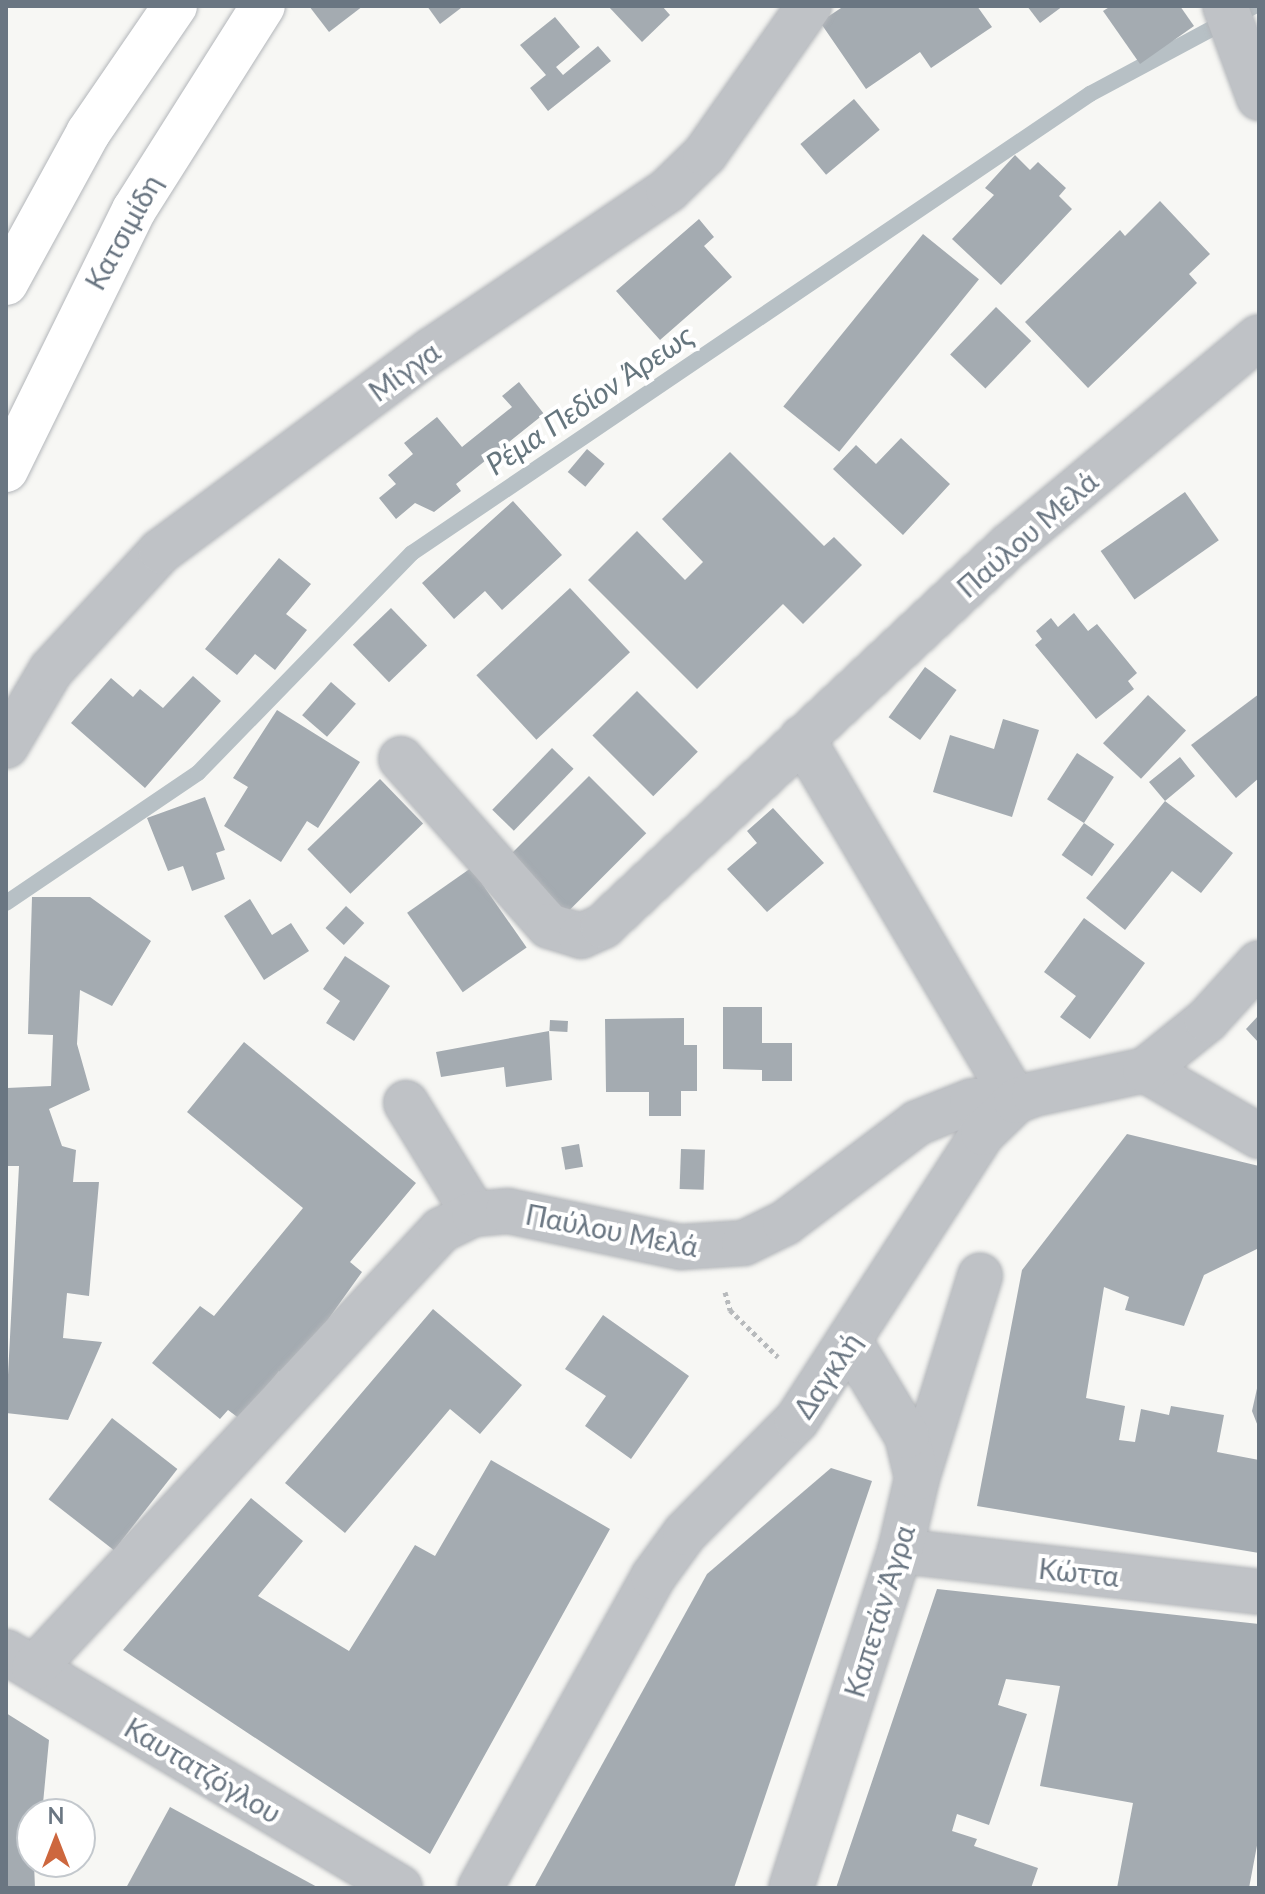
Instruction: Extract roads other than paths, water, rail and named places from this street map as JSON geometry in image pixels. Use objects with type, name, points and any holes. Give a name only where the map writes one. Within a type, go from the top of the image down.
[{"type":"main road","points":[[6,283],[88,133],[175,6]]},
{"type":"main road","name":"Κατσιμίδη","points":[[6,470],[134,210],[263,6]]},
{"type":"street","name":"Μίγγα","points":[[6,746],[51,670],[115,594],[172,541],[432,350],[668,190],[705,154],[809,6]]},
{"type":"street","points":[[1228,14],[1259,98]]},
{"type":"street","name":"Παύλου Μελά","points":[[401,759],[549,926],[581,936],[603,926],[1010,545],[1259,337]]},
{"type":"street","points":[[802,738],[1016,1101],[1145,1070],[1207,1020],[1259,963]]},
{"type":"street","points":[[1145,1070],[1259,1136]]},
{"type":"street","name":"Παύλου Μελά","points":[[20,1660],[428,1240],[474,1214],[526,1214],[681,1247],[744,1243],[785,1223],[917,1123],[972,1101],[1016,1101]]},
{"type":"street","name":"Δαγκλή","points":[[480,1888],[653,1577],[685,1533],[782,1440],[816,1395],[961,1163],[1016,1101]]},
{"type":"street","points":[[406,1103],[474,1214]]},
{"type":"street","points":[[917,1478],[980,1276]]},
{"type":"street","name":"Καπετάν Άγρα","points":[[791,1888],[900,1551],[917,1478],[907,1436],[850,1342]]},
{"type":"street","name":"Κώττα","points":[[900,1551],[1259,1592]]},
{"type":"street","name":"Καυτατζόγλου","points":[[20,1660],[400,1888]]},
{"type":"waterway","name":"Ρέμα Πεδίον Άρεως","points":[[6,903],[198,773],[412,553],[1090,94],[1254,6]]}]
